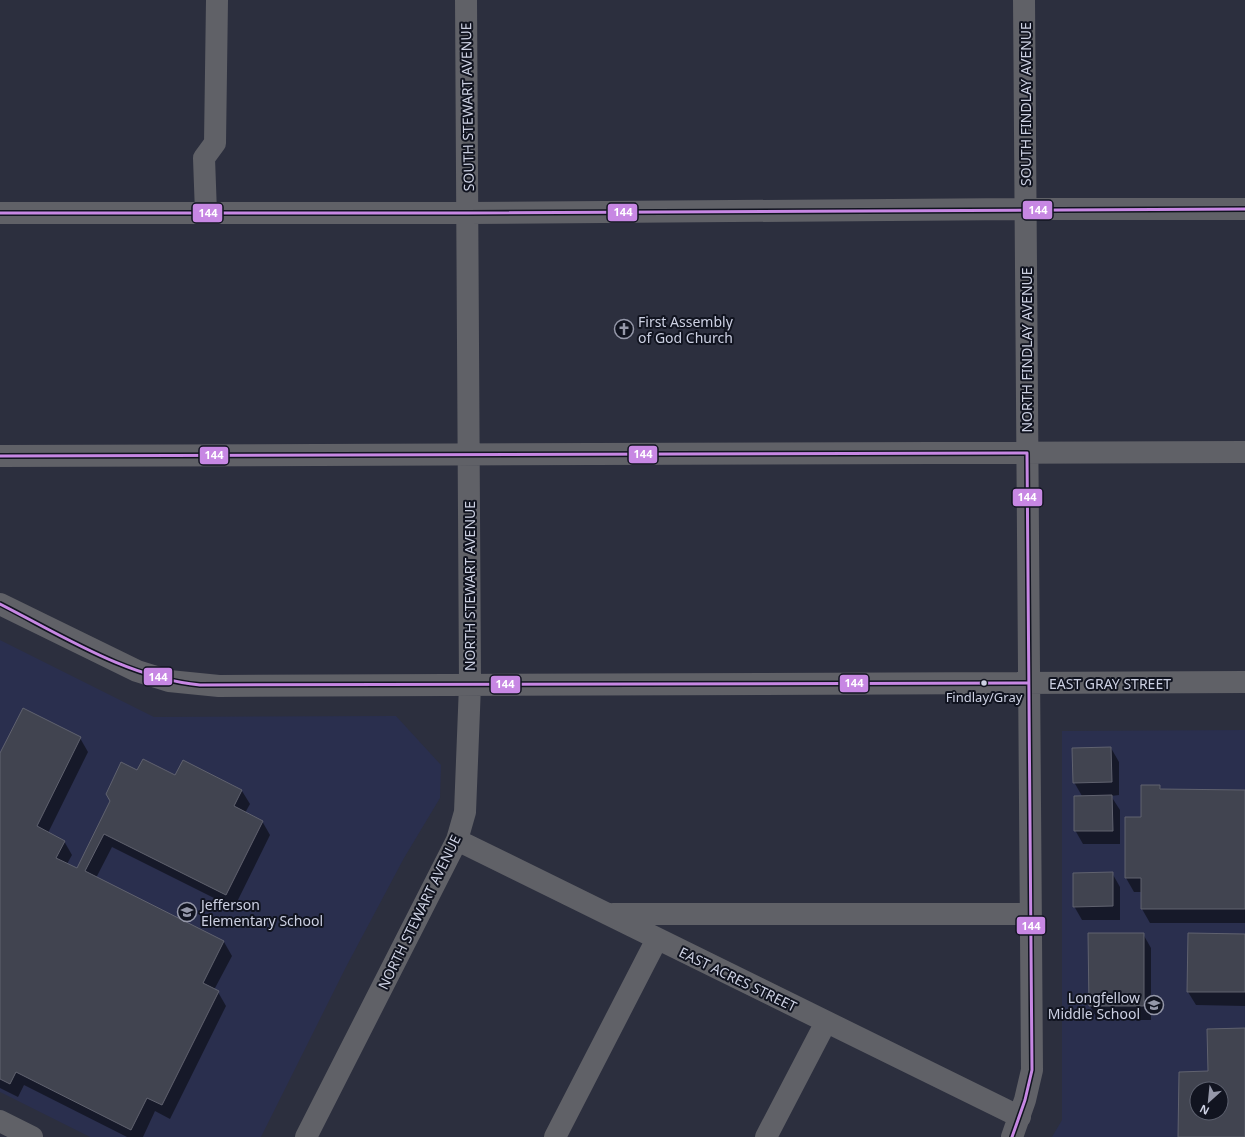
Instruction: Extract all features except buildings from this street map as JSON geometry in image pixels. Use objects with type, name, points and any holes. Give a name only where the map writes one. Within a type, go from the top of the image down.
[{"type":"street","points":[[206,213],[204,158],[215,143],[217,0]]},
{"type":"street","name":"SOUTH STEWART AVENUE","points":[[466,0],[468,213]]},
{"type":"street","name":"SOUTH FINDLAY AVENUE","points":[[1024,0],[1025,209]]},
{"type":"street","name":"NORTH FINDLAY AVENUE","points":[[1016,1127],[1032,1070],[1025,209]]},
{"type":"street","points":[[0,213],[468,213],[1245,209]]},
{"type":"street","name":"NORTH STEWART AVENUE","points":[[306,1137],[457,840],[465,812],[470,685],[468,213]]},
{"type":"street","points":[[0,456],[1245,452]]},
{"type":"street","name":"EAST GRAY STREET","points":[[0,604],[137,671],[169,681],[219,686],[1245,682]]},
{"type":"street","name":"EAST ACRES STREET","points":[[457,840],[826,1022],[1016,1127]]},
{"type":"street","points":[[609,914],[1030,914]]},
{"type":"street","points":[[554,1137],[657,939]]},
{"type":"street","points":[[766,1137],[826,1022]]},
{"type":"street","points":[[0,1121],[32,1137]]},
{"type":"shaded area","name":"Jefferson Elementary School","points":[[0,640],[154,717],[396,716],[441,765],[440,798],[404,858],[346,967],[261,1137],[90,1137],[0,1092]]},
{"type":"shaded area","name":"Longfellow Middle School","points":[[1245,730],[1245,1137],[1052,1137],[1062,1120],[1062,731]]},
{"type":"transit line","name":"144","points":[[0,213],[468,213],[1245,209]]},
{"type":"transit line","name":"144","points":[[0,456],[1027,453],[1032,1070],[1025,1100],[1012,1137]]},
{"type":"transit line","name":"144","points":[[0,604],[72,642],[122,665],[173,681],[200,685],[1028,683]]},
{"type":"place","name":"First Assembly of God Church","points":[[624,329]]},
{"type":"place","name":"Findlay/Gray","points":[[984,683]]},
{"type":"place","name":"Jefferson Elementary School","points":[[187,912]]},
{"type":"place","name":"Longfellow Middle School","points":[[1154,1005]]}]
